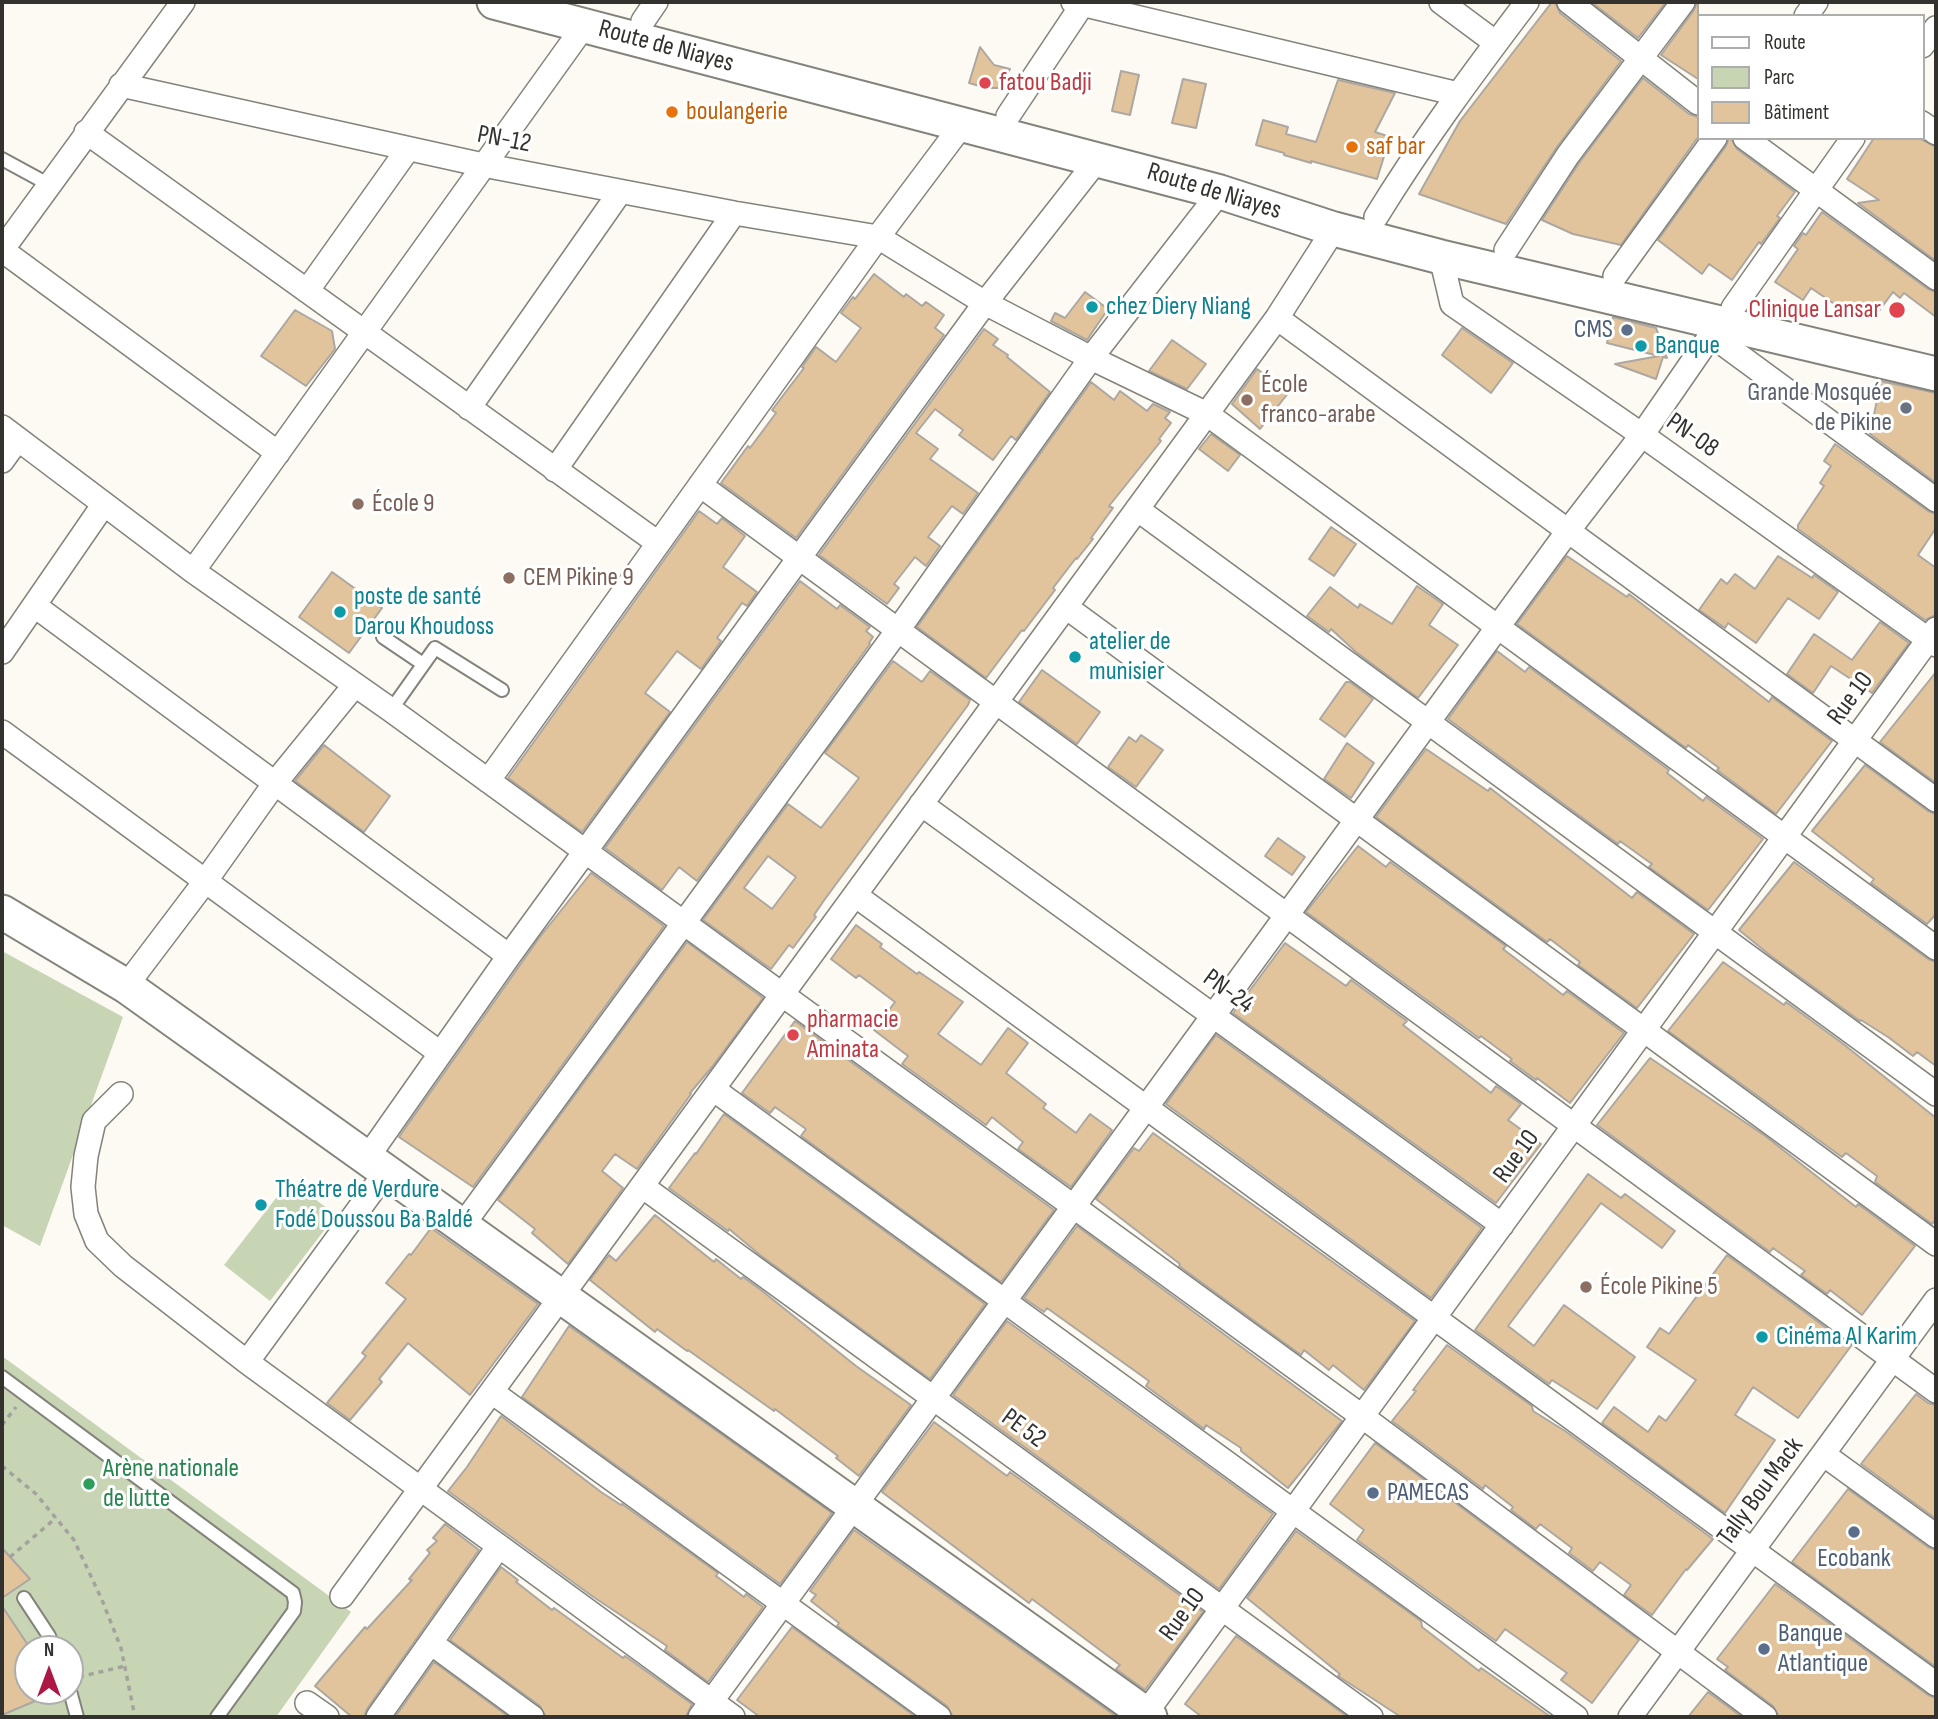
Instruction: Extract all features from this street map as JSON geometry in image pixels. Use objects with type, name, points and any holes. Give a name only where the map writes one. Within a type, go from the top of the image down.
[{"type":"main road","name":"Route de Niayes","points":[[494,2],[580,14],[962,125],[1220,192],[1334,229],[1441,257],[1936,374]]},
{"type":"main road","name":"Route de Niayes","points":[[580,14],[650,12],[1105,142],[1231,181],[1615,276],[1720,322],[1936,355]]},
{"type":"main road","points":[[2,912],[126,986],[1146,1716]]},
{"type":"street","points":[[183,2],[2,250],[278,453]]},
{"type":"street","points":[[1441,2],[1496,43]]},
{"type":"street","points":[[1376,217],[1458,94],[1527,2]]},
{"type":"street","points":[[1569,2],[1696,101]]},
{"type":"street","points":[[1506,250],[1568,155],[1683,2]]},
{"type":"street","points":[[1008,116],[1080,3],[1458,94]]},
{"type":"street","points":[[192,571],[483,165],[580,14]]},
{"type":"street","points":[[1924,43],[1936,27]]},
{"type":"street","name":"PN-12","points":[[121,85],[483,165],[734,213],[878,237]]},
{"type":"street","points":[[488,781],[878,237],[962,125]]},
{"type":"street","points":[[86,132],[658,544]]},
{"type":"street","points":[[1615,276],[1714,140]]},
{"type":"street","points":[[1748,140],[1936,278]]},
{"type":"street","points":[[706,1709],[1568,531],[1642,435],[1852,140]]},
{"type":"street","points":[[307,291],[408,149]]},
{"type":"street","points":[[247,1362],[377,1165],[440,1053],[985,303],[1098,159]]},
{"type":"street","points":[[469,408],[620,192]]},
{"type":"street","points":[[462,1226],[898,630],[1091,358],[1220,192]]},
{"type":"street","points":[[555,470],[734,213]]},
{"type":"street","points":[[342,1596],[1277,318],[1334,229]]},
{"type":"street","points":[[878,237],[985,303],[1207,414],[1936,948]]},
{"type":"street","name":"PN-08","points":[[1441,257],[1452,304],[1934,638]]},
{"type":"street","points":[[1277,318],[1936,800]]},
{"type":"street","points":[[1720,322],[1936,500]]},
{"type":"street","points":[[2,461],[10,433],[192,571],[391,710],[1363,1417],[1765,1717]]},
{"type":"street","points":[[700,485],[1936,1391]]},
{"type":"street","points":[[2,653],[104,504]]},
{"type":"street","points":[[1137,509],[1936,1094]]},
{"type":"street","points":[[35,606],[509,956]]},
{"type":"street","points":[[1066,607],[1936,1244]]},
{"type":"street","name":"Rue 10","points":[[1146,1716],[1855,741],[1934,638]]},
{"type":"street","points":[[126,986],[275,783],[354,686]]},
{"type":"street","points":[[2,732],[204,883],[440,1053]]},
{"type":"street","name":"PN-24","points":[[921,804],[1502,1225]]},
{"type":"street","points":[[855,895],[1936,1684]]},
{"type":"street","points":[[713,1089],[1576,1717]]},
{"type":"street","points":[[121,1094],[94,1121],[86,1156],[83,1187],[86,1214],[97,1241],[123,1266],[247,1362],[499,1546],[706,1709],[733,1717]]},
{"type":"street","name":"PE 52","points":[[642,1186],[1371,1717]]},
{"type":"street","name":"Tally Bou Mack","points":[[1630,1717],[1936,1300]]},
{"type":"street","points":[[492,1392],[939,1717]]},
{"type":"street","points":[[1823,1454],[1936,1536]]},
{"type":"street","points":[[378,1717],[499,1546]]},
{"type":"street","points":[[431,1643],[532,1717]]},
{"type":"street","points":[[307,1703],[327,1717]]},
{"type":"lane","points":[[2,159],[48,184]]},
{"type":"lane","points":[[383,637],[423,664]]},
{"type":"lane","points":[[391,710],[435,648],[502,690]]},
{"type":"lane","points":[[2,1377],[293,1593],[294,1612],[217,1717]]},
{"type":"lane","points":[[24,1598],[48,1635]]},
{"type":"path","points":[[2,1424],[26,1395]]},
{"type":"path","points":[[2,1466],[36,1494],[74,1539],[121,1648],[135,1717]]},
{"type":"path","points":[[10,1557],[56,1518]]},
{"type":"path","points":[[84,1676],[125,1666]]},
{"type":"green space","points":[[2,951],[123,1017],[40,1246],[2,1225]]},
{"type":"green space","points":[[290,1180],[336,1215],[270,1301],[224,1265]]},
{"type":"green space","name":"Arène nationale de lutte","points":[[2,1356],[351,1612],[276,1717],[2,1717]]},
{"type":"building","points":[[1552,2],[1555,2],[1560,13],[1621,61],[1557,147],[1506,224],[1419,194],[1460,121]]},
{"type":"building","points":[[1591,2],[1666,2],[1638,38]]},
{"type":"building","points":[[1698,2],[1696,78],[1661,55]]},
{"type":"building","points":[[980,47],[994,65],[1010,69],[1000,88],[969,83]]},
{"type":"building","points":[[1121,71],[1139,75],[1130,115],[1112,111]]},
{"type":"building","points":[[1643,78],[1689,114],[1696,116],[1696,140],[1621,245],[1573,234],[1542,220],[1579,163]]},
{"type":"building","points":[[1183,79],[1206,84],[1196,128],[1172,123]]},
{"type":"building","points":[[1338,80],[1395,93],[1375,132],[1390,137],[1377,179],[1311,163],[1256,145],[1263,120],[1288,127],[1286,134],[1316,142]]},
{"type":"building","points":[[1728,140],[1732,140],[1737,149],[1795,192],[1777,216],[1780,218],[1732,280],[1709,264],[1702,274],[1658,240]]},
{"type":"building","points":[[1873,140],[1923,140],[1936,147],[1936,261],[1858,203],[1879,200],[1847,179]]},
{"type":"building","points":[[1822,212],[1928,289],[1936,292],[1936,317],[1904,293],[1900,298],[1893,292],[1873,319],[1855,305],[1849,314],[1811,288],[1803,300],[1775,282],[1798,249],[1794,246],[1803,233],[1806,235]]},
{"type":"building","points":[[874,274],[904,297],[906,294],[922,306],[926,302],[944,315],[935,328],[944,335],[796,538],[721,483],[776,413],[772,410],[804,368],[802,367],[816,347],[836,362],[861,328],[841,313]]},
{"type":"building","points":[[1085,292],[1108,309],[1087,340],[1051,321],[1055,313],[1065,318]]},
{"type":"building","points":[[295,310],[332,331],[335,349],[306,386],[261,356]]},
{"type":"building","name":"Banque","points":[[1613,317],[1656,328],[1667,358],[1663,357],[1656,379],[1615,364],[1659,356],[1607,343]]},
{"type":"building","points":[[1462,328],[1513,363],[1491,393],[1442,355]]},
{"type":"building","points":[[984,329],[998,339],[993,345],[1050,392],[1016,440],[1011,436],[993,460],[959,435],[963,430],[935,409],[916,433],[938,449],[930,459],[978,493],[963,514],[952,506],[928,537],[940,546],[926,566],[915,557],[894,584],[899,588],[887,604],[819,555]]},
{"type":"building","points":[[1172,340],[1206,364],[1187,389],[1149,371]]},
{"type":"building","points":[[1257,369],[1289,392],[1260,429],[1232,404]]},
{"type":"building","name":"Grande Mosquée de Pikine","points":[[1881,381],[1936,393],[1936,483],[1870,434]]},
{"type":"building","points":[[1091,382],[1114,400],[1120,391],[1147,411],[1153,404],[1170,412],[1165,418],[1171,423],[1159,439],[1161,441],[1109,506],[1113,508],[1091,538],[1093,539],[986,678],[917,627]]},
{"type":"building","points":[[1211,434],[1240,455],[1228,471],[1199,449]]},
{"type":"building","points":[[1835,444],[1936,514],[1936,528],[1918,555],[1936,568],[1936,615],[1925,620],[1798,529],[1824,486],[1820,483],[1831,466],[1824,461]]},
{"type":"building","points":[[699,511],[717,524],[722,518],[745,536],[723,567],[757,592],[747,606],[742,603],[717,638],[721,641],[701,669],[677,651],[645,693],[670,712],[582,832],[508,778]]},
{"type":"building","points":[[1331,527],[1356,544],[1334,576],[1309,559]]},
{"type":"building","points":[[1567,556],[1627,597],[1629,594],[1769,702],[1772,697],[1832,741],[1776,814],[1688,745],[1686,748],[1517,624]]},
{"type":"building","points":[[1778,556],[1812,578],[1814,575],[1838,592],[1819,619],[1788,598],[1756,643],[1728,623],[1725,628],[1699,610],[1721,579],[1727,584],[1735,574],[1755,589]]},
{"type":"building","name":"poste de santé Darou Khoudoss","points":[[332,572],[382,608],[349,653],[299,617]]},
{"type":"building","points":[[800,581],[837,609],[840,605],[870,627],[866,631],[873,637],[870,644],[697,881],[679,867],[662,890],[605,848]]},
{"type":"building","points":[[1417,586],[1443,604],[1429,625],[1458,645],[1418,698],[1356,652],[1331,629],[1329,632],[1307,616],[1330,587],[1358,608],[1360,604],[1392,624]]},
{"type":"building","points":[[1880,622],[1909,643],[1872,693],[1831,666],[1813,693],[1787,674],[1814,634],[1852,660]]},
{"type":"building","points":[[1497,651],[1525,672],[1529,667],[1669,770],[1667,773],[1703,801],[1706,797],[1763,839],[1708,910],[1649,867],[1652,864],[1620,841],[1618,844],[1448,719]]},
{"type":"building","points":[[893,661],[922,682],[930,671],[970,700],[825,899],[814,915],[816,917],[793,948],[789,945],[771,969],[703,920],[788,804],[821,828],[859,778],[825,753]],"holes":[[[768,856],[796,877],[772,909],[744,888]]]},
{"type":"building","points":[[1042,670],[1100,712],[1077,744],[1019,702]]},
{"type":"building","points":[[1936,672],[1936,783],[1880,742]]},
{"type":"building","points":[[1346,682],[1350,682],[1373,699],[1345,737],[1320,719]]},
{"type":"building","points":[[1141,735],[1163,750],[1136,787],[1108,767],[1129,737],[1136,742]]},
{"type":"building","points":[[1347,743],[1374,763],[1351,798],[1324,779]]},
{"type":"building","points":[[324,745],[390,796],[364,832],[295,781]]},
{"type":"building","points":[[1426,749],[1488,791],[1490,788],[1632,898],[1637,892],[1694,934],[1637,1008],[1578,965],[1580,962],[1550,939],[1547,942],[1376,817]]},
{"type":"building","points":[[1865,765],[1936,814],[1936,914],[1927,924],[1871,883],[1874,879],[1812,831]]},
{"type":"building","points":[[1278,838],[1305,857],[1292,875],[1265,856]]},
{"type":"building","points":[[1358,846],[1386,867],[1390,862],[1506,946],[1503,949],[1563,995],[1567,991],[1624,1033],[1570,1103],[1510,1061],[1512,1059],[1481,1036],[1479,1038],[1306,912]]},
{"type":"building","points":[[1794,862],[1928,959],[1936,962],[1936,1066],[1917,1052],[1913,1056],[1860,1021],[1739,930]]},
{"type":"building","points":[[591,873],[664,926],[473,1187],[399,1137],[539,938]]},
{"type":"building","points":[[856,925],[882,944],[880,947],[917,974],[919,972],[963,1002],[938,1034],[981,1065],[1008,1028],[1028,1043],[1006,1073],[1046,1104],[1043,1108],[1076,1133],[1090,1114],[1112,1130],[1071,1187],[1018,1149],[1023,1142],[992,1117],[986,1125],[902,1064],[908,1056],[874,1030],[895,1002],[859,975],[856,978],[831,959]]},
{"type":"building","points":[[687,942],[763,998],[690,1093],[637,1169],[615,1154],[602,1171],[623,1188],[568,1264],[532,1233],[535,1229],[498,1200]]},
{"type":"building","points":[[1285,943],[1346,986],[1351,980],[1407,1021],[1403,1025],[1491,1093],[1496,1086],[1521,1104],[1508,1120],[1541,1144],[1496,1203],[1233,1013]]},
{"type":"building","points":[[1723,962],[1784,1005],[1786,1002],[1842,1043],[1936,1118],[1936,1219],[1932,1224],[1875,1182],[1877,1176],[1846,1153],[1842,1157],[1668,1031]]},
{"type":"building","points":[[795,1021],[1054,1210],[1001,1282],[801,1136],[806,1129],[775,1107],[770,1113],[742,1093]]},
{"type":"building","points":[[1216,1035],[1482,1228],[1431,1298],[1166,1104]]},
{"type":"building","points":[[1650,1058],[1764,1135],[1856,1207],[1858,1204],[1915,1246],[1862,1315],[1830,1290],[1827,1294],[1801,1275],[1805,1271],[1773,1248],[1770,1252],[1597,1125]]},
{"type":"building","points":[[724,1114],[985,1304],[930,1379],[760,1255],[729,1229],[728,1231],[669,1188]]},
{"type":"building","points":[[1153,1133],[1415,1321],[1364,1390],[1333,1365],[1329,1370],[1304,1350],[1301,1355],[1179,1266],[1180,1264],[1096,1199],[1134,1148],[1139,1151]]},
{"type":"building","points":[[1588,1174],[1621,1198],[1625,1194],[1675,1231],[1662,1248],[1601,1203],[1508,1326],[1534,1346],[1564,1305],[1635,1357],[1597,1409],[1552,1380],[1549,1384],[1475,1330]]},
{"type":"building","points":[[655,1215],[714,1262],[716,1259],[741,1279],[743,1277],[761,1290],[856,1366],[911,1405],[859,1476],[836,1458],[838,1456],[775,1409],[774,1411],[657,1329],[655,1332],[590,1280],[609,1255],[616,1261]]},
{"type":"building","points":[[1077,1226],[1342,1421],[1288,1488],[1241,1451],[1241,1448],[1206,1425],[1204,1429],[1146,1386],[1149,1381],[1047,1308],[1044,1312],[1024,1298]]},
{"type":"building","points":[[431,1228],[538,1304],[470,1395],[408,1343],[379,1379],[382,1382],[350,1420],[327,1403],[366,1356],[362,1353],[406,1299],[386,1283]]},
{"type":"building","points":[[1727,1255],[1851,1346],[1798,1418],[1753,1387],[1735,1415],[1775,1440],[1725,1513],[1602,1423],[1614,1407],[1648,1432],[1659,1416],[1666,1421],[1696,1380],[1647,1347],[1660,1328],[1669,1334]]},
{"type":"building","points":[[1007,1321],[1273,1514],[1219,1589],[953,1395]]},
{"type":"building","points":[[569,1326],[832,1513],[780,1584],[522,1397]]},
{"type":"building","points":[[1447,1345],[1532,1406],[1533,1411],[1565,1431],[1713,1539],[1686,1569],[1652,1615],[1624,1595],[1631,1585],[1600,1562],[1593,1571],[1569,1553],[1572,1548],[1540,1524],[1536,1529],[1485,1485],[1483,1489],[1392,1421]]},
{"type":"building","points":[[1916,1394],[1928,1403],[1936,1405],[1936,1519],[1861,1464]]},
{"type":"building","points":[[501,1416],[601,1492],[718,1573],[716,1576],[744,1597],[746,1594],[763,1607],[708,1682],[665,1650],[667,1646],[592,1596],[448,1491]]},
{"type":"building","points":[[934,1422],[1007,1476],[1010,1472],[1203,1612],[1145,1690],[1116,1669],[1120,1665],[1032,1599],[1029,1603],[882,1492]]},
{"type":"building","points":[[1375,1443],[1639,1640],[1592,1703],[1561,1680],[1567,1673],[1505,1629],[1496,1641],[1357,1540],[1364,1530],[1330,1504]]},
{"type":"building","points":[[1848,1489],[1936,1550],[1936,1667],[1792,1562]]},
{"type":"building","points":[[445,1524],[479,1550],[364,1717],[352,1717],[315,1686],[365,1627],[367,1629],[412,1580],[409,1579],[430,1553],[427,1550],[437,1541],[433,1538]]},
{"type":"building","points":[[854,1530],[1117,1717],[953,1717],[947,1706],[837,1626],[839,1623],[811,1601],[816,1595],[810,1591]]},
{"type":"building","points":[[1296,1531],[1421,1621],[1422,1627],[1479,1671],[1481,1668],[1551,1717],[1401,1717],[1338,1676],[1340,1674],[1247,1598]]},
{"type":"building","points":[[2,1548],[30,1579],[2,1598]]},
{"type":"building","points":[[501,1567],[552,1610],[554,1608],[692,1704],[686,1717],[546,1717],[540,1706],[450,1640]]},
{"type":"building","points":[[1775,1584],[1928,1695],[1936,1698],[1936,1717],[1779,1717],[1773,1706],[1725,1670],[1728,1667],[1717,1659]]},
{"type":"building","points":[[2,1606],[21,1635],[14,1635],[14,1705],[26,1705],[2,1715]]},
{"type":"building","points":[[792,1627],[916,1717],[760,1717],[737,1700]]},
{"type":"building","points":[[1236,1636],[1348,1717],[1202,1717],[1185,1704]]},
{"type":"building","points":[[434,1662],[509,1717],[395,1717]]},
{"type":"building","points":[[1708,1692],[1742,1717],[1688,1717]]},
{"type":"place","name":"fatou Badji","points":[[985,83]]},
{"type":"place","name":"boulangerie","points":[[672,112]]},
{"type":"place","name":"saf bar","points":[[1352,147]]},
{"type":"place","name":"chez Diery Niang","points":[[1092,307]]},
{"type":"place","name":"Clinique Lansar","points":[[1897,310]]},
{"type":"place","name":"CMS","points":[[1627,330]]},
{"type":"place","name":"Banque","points":[[1641,346]]},
{"type":"place","name":"École franco-arabe","points":[[1247,400]]},
{"type":"place","name":"Grande Mosquée de Pikine","points":[[1906,408]]},
{"type":"place","name":"École 9","points":[[358,504]]},
{"type":"place","name":"CEM Pikine 9","points":[[509,578]]},
{"type":"place","name":"poste de santé Darou Khoudoss","points":[[340,612]]},
{"type":"place","name":"atelier de munisier","points":[[1075,657]]},
{"type":"place","name":"pharmacie Aminata","points":[[793,1035]]},
{"type":"place","name":"Théatre de Verdure Fodé Doussou Ba Baldé","points":[[261,1205]]},
{"type":"place","name":"École Pikine 5","points":[[1586,1287]]},
{"type":"place","name":"Cinéma Al Karim","points":[[1762,1337]]},
{"type":"place","name":"Arène nationale de lutte","points":[[89,1484]]},
{"type":"place","name":"PAMECAS","points":[[1373,1493]]},
{"type":"place","name":"Ecobank","points":[[1854,1532]]},
{"type":"place","name":"Banque Atlantique","points":[[1764,1649]]}]
